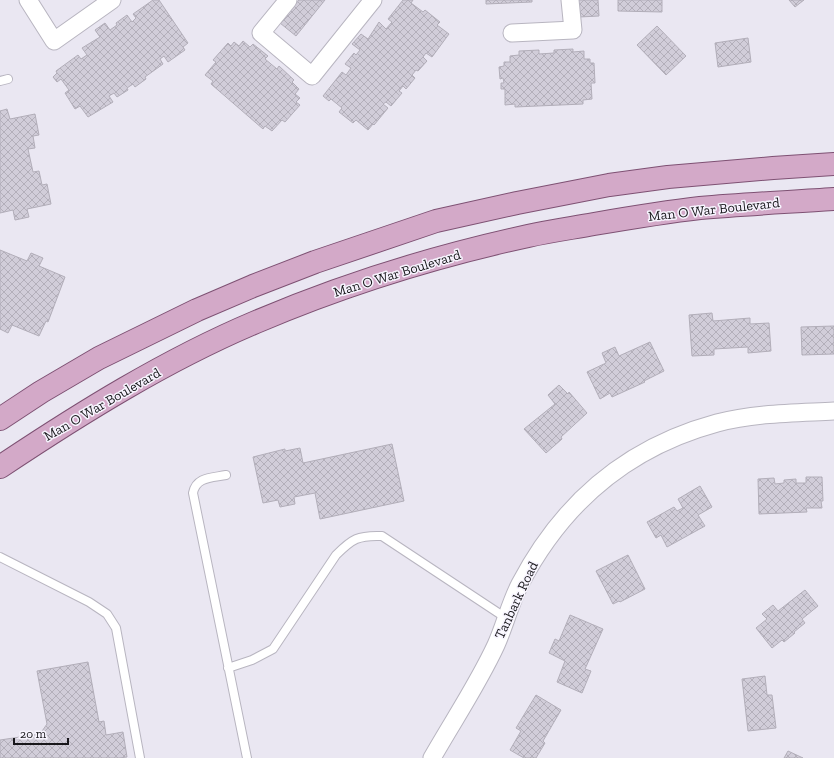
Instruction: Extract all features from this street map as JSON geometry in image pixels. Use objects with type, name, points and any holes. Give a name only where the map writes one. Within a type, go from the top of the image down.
[{"type":"main road","points":[[0,419],[41,392],[99,358],[197,310],[315,262],[436,221],[517,203],[609,186],[668,178],[834,164]]},
{"type":"main road","name":"Man O War Boulevard","points":[[0,467],[106,399],[189,354],[256,322],[330,293],[385,275],[450,255],[529,236],[634,217],[700,208],[834,199]]},
{"type":"street","points":[[28,0],[54,40],[112,0]]},
{"type":"street","points":[[288,0],[260,33],[312,76],[373,0]]},
{"type":"street","points":[[512,33],[573,30],[570,0]]},
{"type":"street","name":"Tanbark Road","points":[[432,758],[483,671],[496,645],[520,585],[535,558],[555,528],[572,508],[604,478],[639,454],[677,436],[718,423],[766,415],[834,411]]},
{"type":"lane","points":[[226,475],[202,480],[194,486],[193,493],[247,758]]},
{"type":"lane","points":[[228,668],[252,660],[273,649],[336,555],[347,543],[358,538],[369,536],[382,536],[506,618]]},
{"type":"lane","points":[[0,557],[90,602],[107,614],[116,628],[140,758]]},
{"type":"building","points":[[153,0],[159,0],[188,43],[183,47],[185,50],[168,62],[164,56],[160,59],[163,64],[145,77],[146,79],[135,87],[133,84],[127,88],[128,90],[117,97],[114,93],[109,96],[113,102],[88,117],[80,106],[75,109],[65,93],[69,90],[61,79],[57,82],[53,77],[57,73],[56,71],[78,55],[81,59],[87,55],[82,48],[100,37],[95,30],[105,23],[110,30],[117,25],[116,23],[127,15],[132,22],[136,18],[133,14]]},
{"type":"building","points":[[299,0],[325,0],[296,36],[280,23]]},
{"type":"building","points":[[403,0],[413,0],[411,3],[423,12],[425,10],[440,22],[437,25],[449,34],[432,57],[426,53],[423,57],[427,61],[412,75],[415,78],[406,89],[403,86],[399,91],[402,93],[391,106],[386,102],[383,104],[388,108],[368,130],[356,120],[353,123],[339,112],[342,108],[331,99],[329,101],[323,96],[342,72],[346,75],[351,68],[345,64],[354,53],[356,55],[360,50],[352,44],[361,34],[368,39],[379,22],[386,29],[392,22],[388,19]]},
{"type":"building","points":[[486,0],[532,0],[532,2],[486,4]]},
{"type":"building","points":[[578,0],[598,0],[599,16],[579,17]]},
{"type":"building","points":[[618,0],[662,0],[662,12],[618,11]]},
{"type":"building","points":[[789,0],[804,0],[795,7]]},
{"type":"building","points":[[657,26],[686,56],[666,75],[637,45]]},
{"type":"building","points":[[748,38],[751,62],[718,67],[715,43]]},
{"type":"building","points":[[243,41],[250,47],[253,44],[268,56],[265,59],[277,69],[279,66],[294,80],[292,82],[299,89],[295,94],[300,98],[296,102],[300,105],[285,122],[282,120],[272,131],[265,126],[263,129],[211,84],[213,81],[205,75],[216,62],[213,60],[228,43],[231,46],[234,42],[239,46]]},
{"type":"building","points":[[573,49],[573,52],[584,51],[584,59],[590,59],[590,63],[594,63],[595,83],[591,83],[592,99],[583,100],[583,104],[515,107],[515,104],[505,105],[505,89],[501,89],[501,83],[504,83],[503,78],[500,79],[499,67],[504,66],[504,62],[510,62],[510,56],[519,55],[519,51],[539,50],[539,54],[554,53],[554,50]]},
{"type":"building","points":[[7,109],[10,119],[35,114],[39,135],[33,136],[35,148],[28,149],[33,172],[39,171],[42,185],[47,184],[51,204],[27,209],[29,217],[15,220],[13,210],[0,213],[0,111]]},
{"type":"building","points":[[0,250],[27,261],[31,253],[43,258],[39,266],[65,277],[48,322],[46,321],[39,336],[12,325],[8,333],[0,329]]},
{"type":"building","points":[[712,313],[713,321],[750,318],[750,324],[769,323],[771,351],[748,353],[748,347],[714,349],[714,355],[692,356],[689,315]]},
{"type":"building","points":[[834,326],[834,354],[802,355],[801,327]]},
{"type":"building","points":[[650,342],[664,371],[644,381],[645,382],[612,397],[610,393],[600,399],[587,372],[606,363],[602,353],[615,347],[619,356]]},
{"type":"building","points":[[559,385],[568,394],[569,392],[587,413],[546,453],[524,429],[555,404],[548,395]]},
{"type":"building","points":[[392,444],[404,501],[320,519],[315,493],[294,497],[295,504],[280,507],[278,500],[263,503],[253,457],[285,449],[285,451],[300,448],[303,463]]},
{"type":"building","points":[[806,477],[822,477],[822,508],[806,508],[807,512],[759,514],[758,479],[774,478],[775,484],[784,483],[784,480],[796,479],[796,483],[806,483]]},
{"type":"building","points":[[700,486],[712,507],[698,515],[705,526],[667,547],[661,535],[656,538],[647,522],[674,507],[677,511],[683,508],[678,499]]},
{"type":"building","points":[[628,555],[645,589],[613,604],[596,571]]},
{"type":"building","points":[[805,590],[818,606],[802,619],[805,623],[794,632],[795,633],[784,642],[782,640],[772,648],[756,628],[767,619],[762,614],[773,605],[778,611]]},
{"type":"building","points":[[570,615],[603,629],[585,669],[591,671],[582,693],[557,682],[565,661],[549,653],[555,639],[559,641]]},
{"type":"building","points":[[88,662],[99,722],[104,721],[106,735],[123,732],[127,757],[0,758],[0,740],[40,734],[47,724],[37,671]]},
{"type":"building","points":[[765,676],[767,695],[772,695],[776,728],[748,731],[742,679]]},
{"type":"building","points":[[536,695],[561,710],[543,741],[545,743],[536,758],[524,758],[510,750],[521,731],[516,728]]},
{"type":"building","points":[[788,751],[803,758],[784,758]]}]
